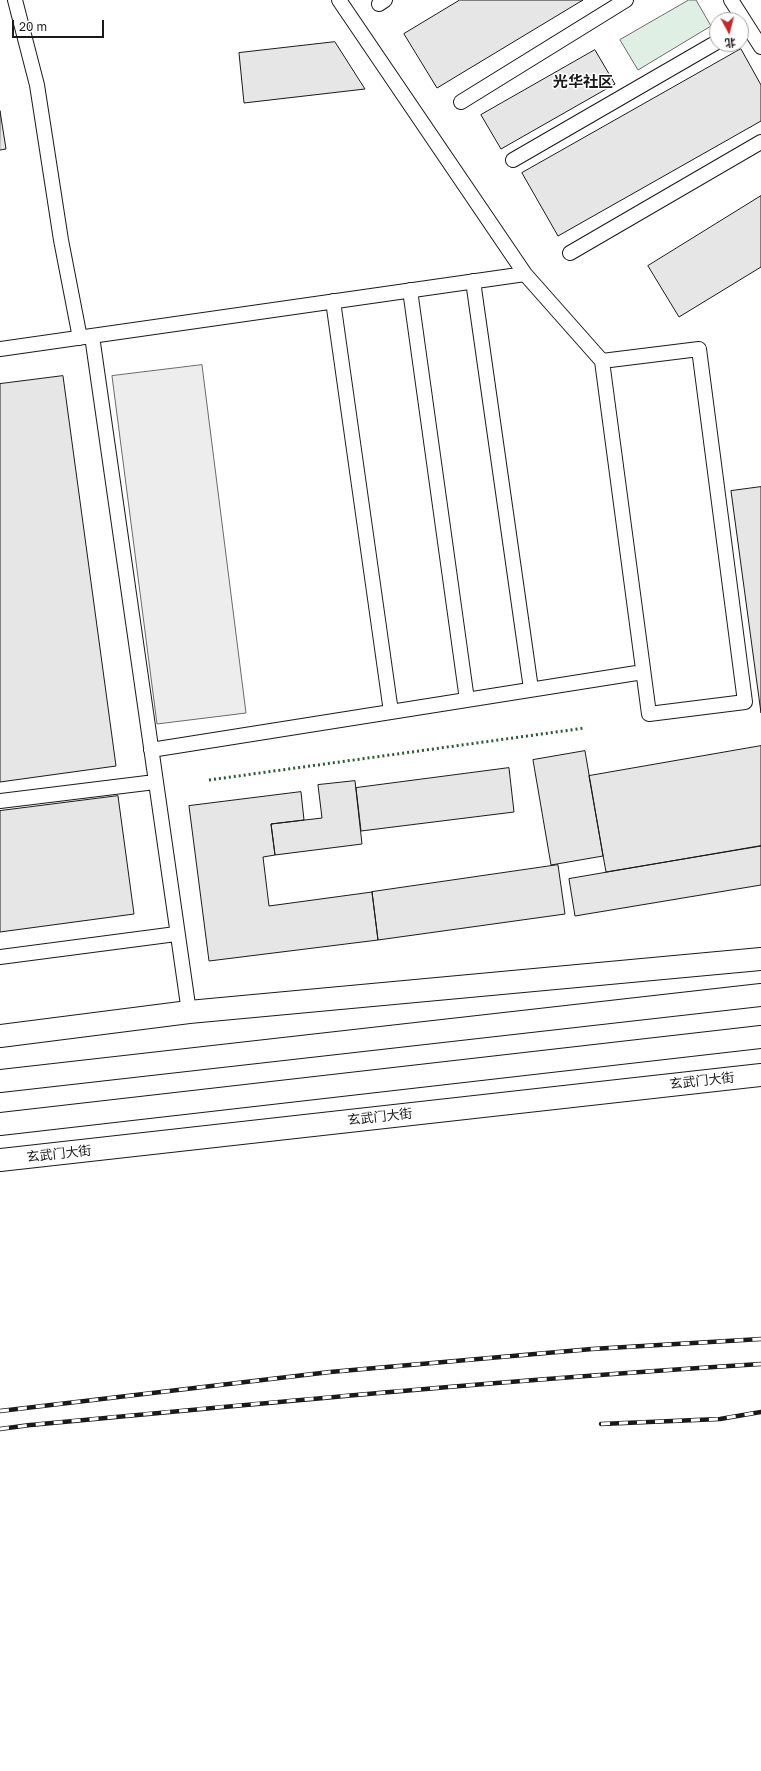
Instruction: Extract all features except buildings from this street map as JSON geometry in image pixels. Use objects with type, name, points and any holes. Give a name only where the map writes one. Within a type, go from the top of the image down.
[{"type":"main road","points":[[0,1036],[189,1012],[761,959]]},
{"type":"main road","points":[[0,1081],[761,995]]},
{"type":"main road","points":[[0,1124],[761,1037]]},
{"type":"main road","name":"玄武门大街","points":[[0,1160],[761,1075]]},
{"type":"lane","points":[[14,0],[38,85],[61,240],[86,337],[151,750],[176,934],[189,1012]]},
{"type":"lane","points":[[339,0],[525,274],[602,361],[648,714],[745,702],[698,349],[602,361]]},
{"type":"lane","points":[[461,102],[626,0]]},
{"type":"lane","points":[[731,0],[737,12]]},
{"type":"lane","points":[[749,33],[761,47]]},
{"type":"lane","points":[[513,160],[709,47]]},
{"type":"lane","points":[[570,253],[761,142]]},
{"type":"lane","points":[[0,349],[525,274]]},
{"type":"lane","points":[[473,281],[531,689]]},
{"type":"lane","points":[[410,290],[467,700]]},
{"type":"lane","points":[[333,301],[391,712]]},
{"type":"lane","points":[[151,750],[643,672]]},
{"type":"lane","points":[[0,801],[155,782]]},
{"type":"lane","points":[[0,957],[176,934]]},
{"type":"green space","points":[[689,0],[696,0],[709,23],[709,27],[638,70],[620,40]]},
{"type":"shaded area","points":[[202,365],[246,713],[157,724],[112,376]]},
{"type":"railway","points":[[0,1411],[330,1372],[592,1349],[761,1339]]},
{"type":"railway","points":[[0,1429],[396,1392],[761,1364]]},
{"type":"railway","points":[[601,1424],[720,1419],[761,1412]]},
{"type":"hedge","points":[[209,780],[585,728]]},
{"type":"district","name":"光华社区","points":[[583,82]]}]
